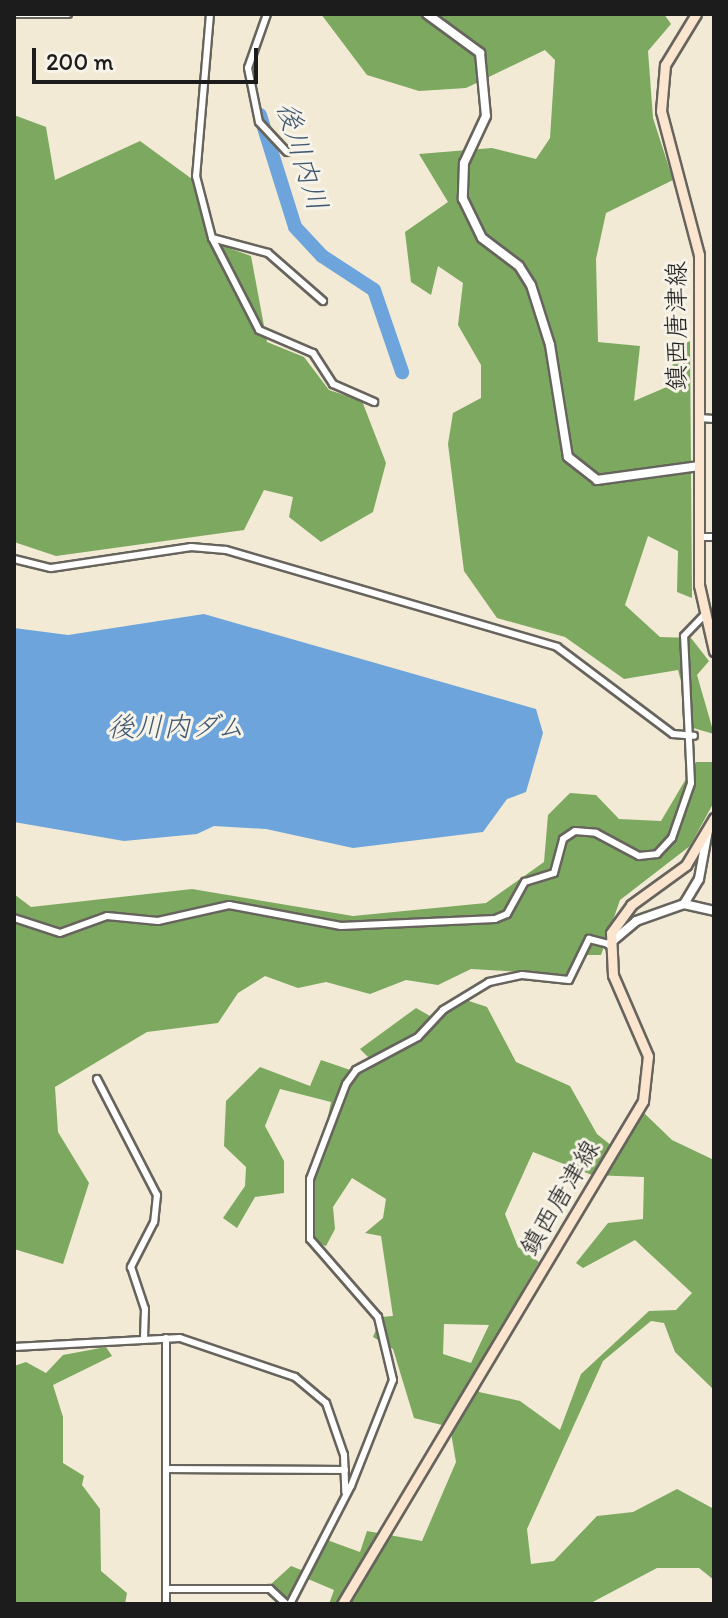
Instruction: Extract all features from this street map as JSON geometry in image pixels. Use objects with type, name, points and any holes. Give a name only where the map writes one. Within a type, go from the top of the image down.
[{"type":"main road","name":"鎮西唐津線","points":[[696,14],[665,65],[661,111],[696,227],[704,615],[714,651]]},
{"type":"main road","points":[[609,944],[620,916],[686,865],[714,818]]},
{"type":"main road","name":"鎮西唐津線","points":[[342,1604],[643,1101],[648,1056],[613,975],[609,944]]},
{"type":"street","points":[[17,14],[68,14]]},
{"type":"street","points":[[210,14],[196,176],[212,238],[259,330],[308,351],[333,384],[374,402]]},
{"type":"street","points":[[267,14],[248,68],[259,122],[287,152]]},
{"type":"street","points":[[427,14],[480,53],[486,116],[464,163],[463,199],[482,238],[531,285],[550,345],[568,457],[597,480],[699,466]]},
{"type":"street","points":[[212,238],[268,253],[319,300]]},
{"type":"street","points":[[699,418],[714,419]]},
{"type":"street","points":[[704,537],[714,537]]},
{"type":"street","points":[[14,559],[51,568],[191,547],[257,560],[557,647],[673,734],[694,736]]},
{"type":"street","points":[[14,918],[60,933],[107,916],[158,921],[229,905],[341,926],[495,919],[507,914],[525,882],[554,873],[563,839],[575,831],[596,833],[639,856],[665,848],[685,810],[694,736],[684,636],[704,615]]},
{"type":"street","points":[[684,904],[699,879],[708,830]]},
{"type":"street","points":[[166,1589],[270,1589],[288,1604],[345,1496],[394,1373],[378,1317],[310,1239],[310,1179],[346,1084],[356,1070],[407,1044],[489,982],[522,975],[569,980],[589,939],[609,944],[636,921],[684,904],[714,911]]},
{"type":"street","points":[[97,1079],[157,1195],[154,1222],[131,1267],[145,1309],[144,1338]]},
{"type":"street","points":[[14,1347],[166,1338],[224,1348],[308,1384],[326,1403],[345,1470],[345,1496]]},
{"type":"street","points":[[166,1338],[166,1604]]},
{"type":"street","points":[[166,1469],[345,1470]]},
{"type":"green space","points":[[321,14],[664,14],[671,24],[648,51],[653,118],[673,180],[606,213],[596,259],[598,342],[640,346],[634,401],[676,383],[670,352],[690,341],[692,598],[677,592],[678,551],[648,536],[625,605],[660,637],[691,638],[709,661],[697,675],[714,734],[693,728],[678,670],[624,679],[565,637],[497,618],[464,571],[448,444],[453,413],[481,398],[481,365],[458,325],[463,283],[438,266],[431,295],[411,282],[405,232],[448,202],[419,154],[492,148],[536,159],[550,138],[555,60],[545,50],[466,88],[419,91],[367,75]]},
{"type":"green space","points":[[14,115],[46,127],[55,180],[140,141],[192,179],[212,242],[251,256],[267,342],[304,357],[329,390],[362,401],[386,463],[373,512],[321,542],[289,517],[293,497],[264,490],[244,530],[56,556],[14,542]]},
{"type":"green space","points":[[696,762],[714,762],[714,802],[690,846],[620,900],[601,955],[579,955],[570,975],[471,969],[438,985],[406,980],[370,994],[326,982],[298,988],[265,976],[238,993],[218,1023],[147,1032],[55,1087],[58,1132],[89,1183],[63,1264],[14,1249],[14,894],[31,907],[192,889],[353,916],[486,903],[544,862],[548,815],[570,793],[596,795],[619,819],[661,821]]},
{"type":"green space","points":[[466,1000],[487,1007],[516,1062],[570,1086],[597,1134],[617,1150],[644,1113],[672,1140],[714,1160],[714,1390],[675,1352],[664,1323],[651,1321],[603,1361],[527,1529],[531,1564],[554,1561],[597,1516],[633,1512],[677,1489],[714,1509],[714,1580],[699,1568],[657,1568],[589,1604],[329,1604],[334,1590],[308,1579],[288,1598],[270,1585],[291,1566],[309,1573],[327,1540],[360,1552],[367,1531],[422,1541],[456,1462],[450,1427],[414,1418],[393,1349],[373,1337],[381,1317],[393,1316],[381,1236],[365,1233],[383,1218],[386,1199],[352,1178],[333,1207],[335,1229],[326,1246],[313,1242],[315,1179],[331,1102],[280,1089],[265,1126],[284,1161],[284,1193],[255,1197],[237,1228],[223,1218],[245,1186],[246,1167],[224,1146],[226,1101],[260,1067],[310,1086],[321,1060],[359,1073],[373,1062],[360,1049],[416,1008],[437,1020]],"holes":[[[533,1152],[592,1175],[644,1177],[643,1219],[608,1223],[576,1263],[583,1268],[635,1240],[692,1293],[676,1310],[649,1311],[581,1374],[560,1430],[520,1401],[479,1392],[478,1367],[539,1262],[518,1247],[505,1214]],[[444,1324],[489,1325],[471,1363],[443,1354]]]},
{"type":"green space","points":[[106,1347],[112,1356],[53,1385],[63,1417],[63,1463],[84,1476],[82,1485],[100,1509],[101,1571],[127,1593],[125,1604],[14,1604],[14,1366],[26,1362],[46,1373],[63,1355]]},
{"type":"water","name":"後川内ダム","points":[[204,614],[536,709],[543,733],[526,792],[507,799],[483,832],[353,848],[266,829],[214,826],[197,834],[124,841],[14,822],[14,628],[68,635]]},
{"type":"waterway","name":"後川内川","points":[[260,115],[295,227],[322,256],[374,290],[402,372]]}]
